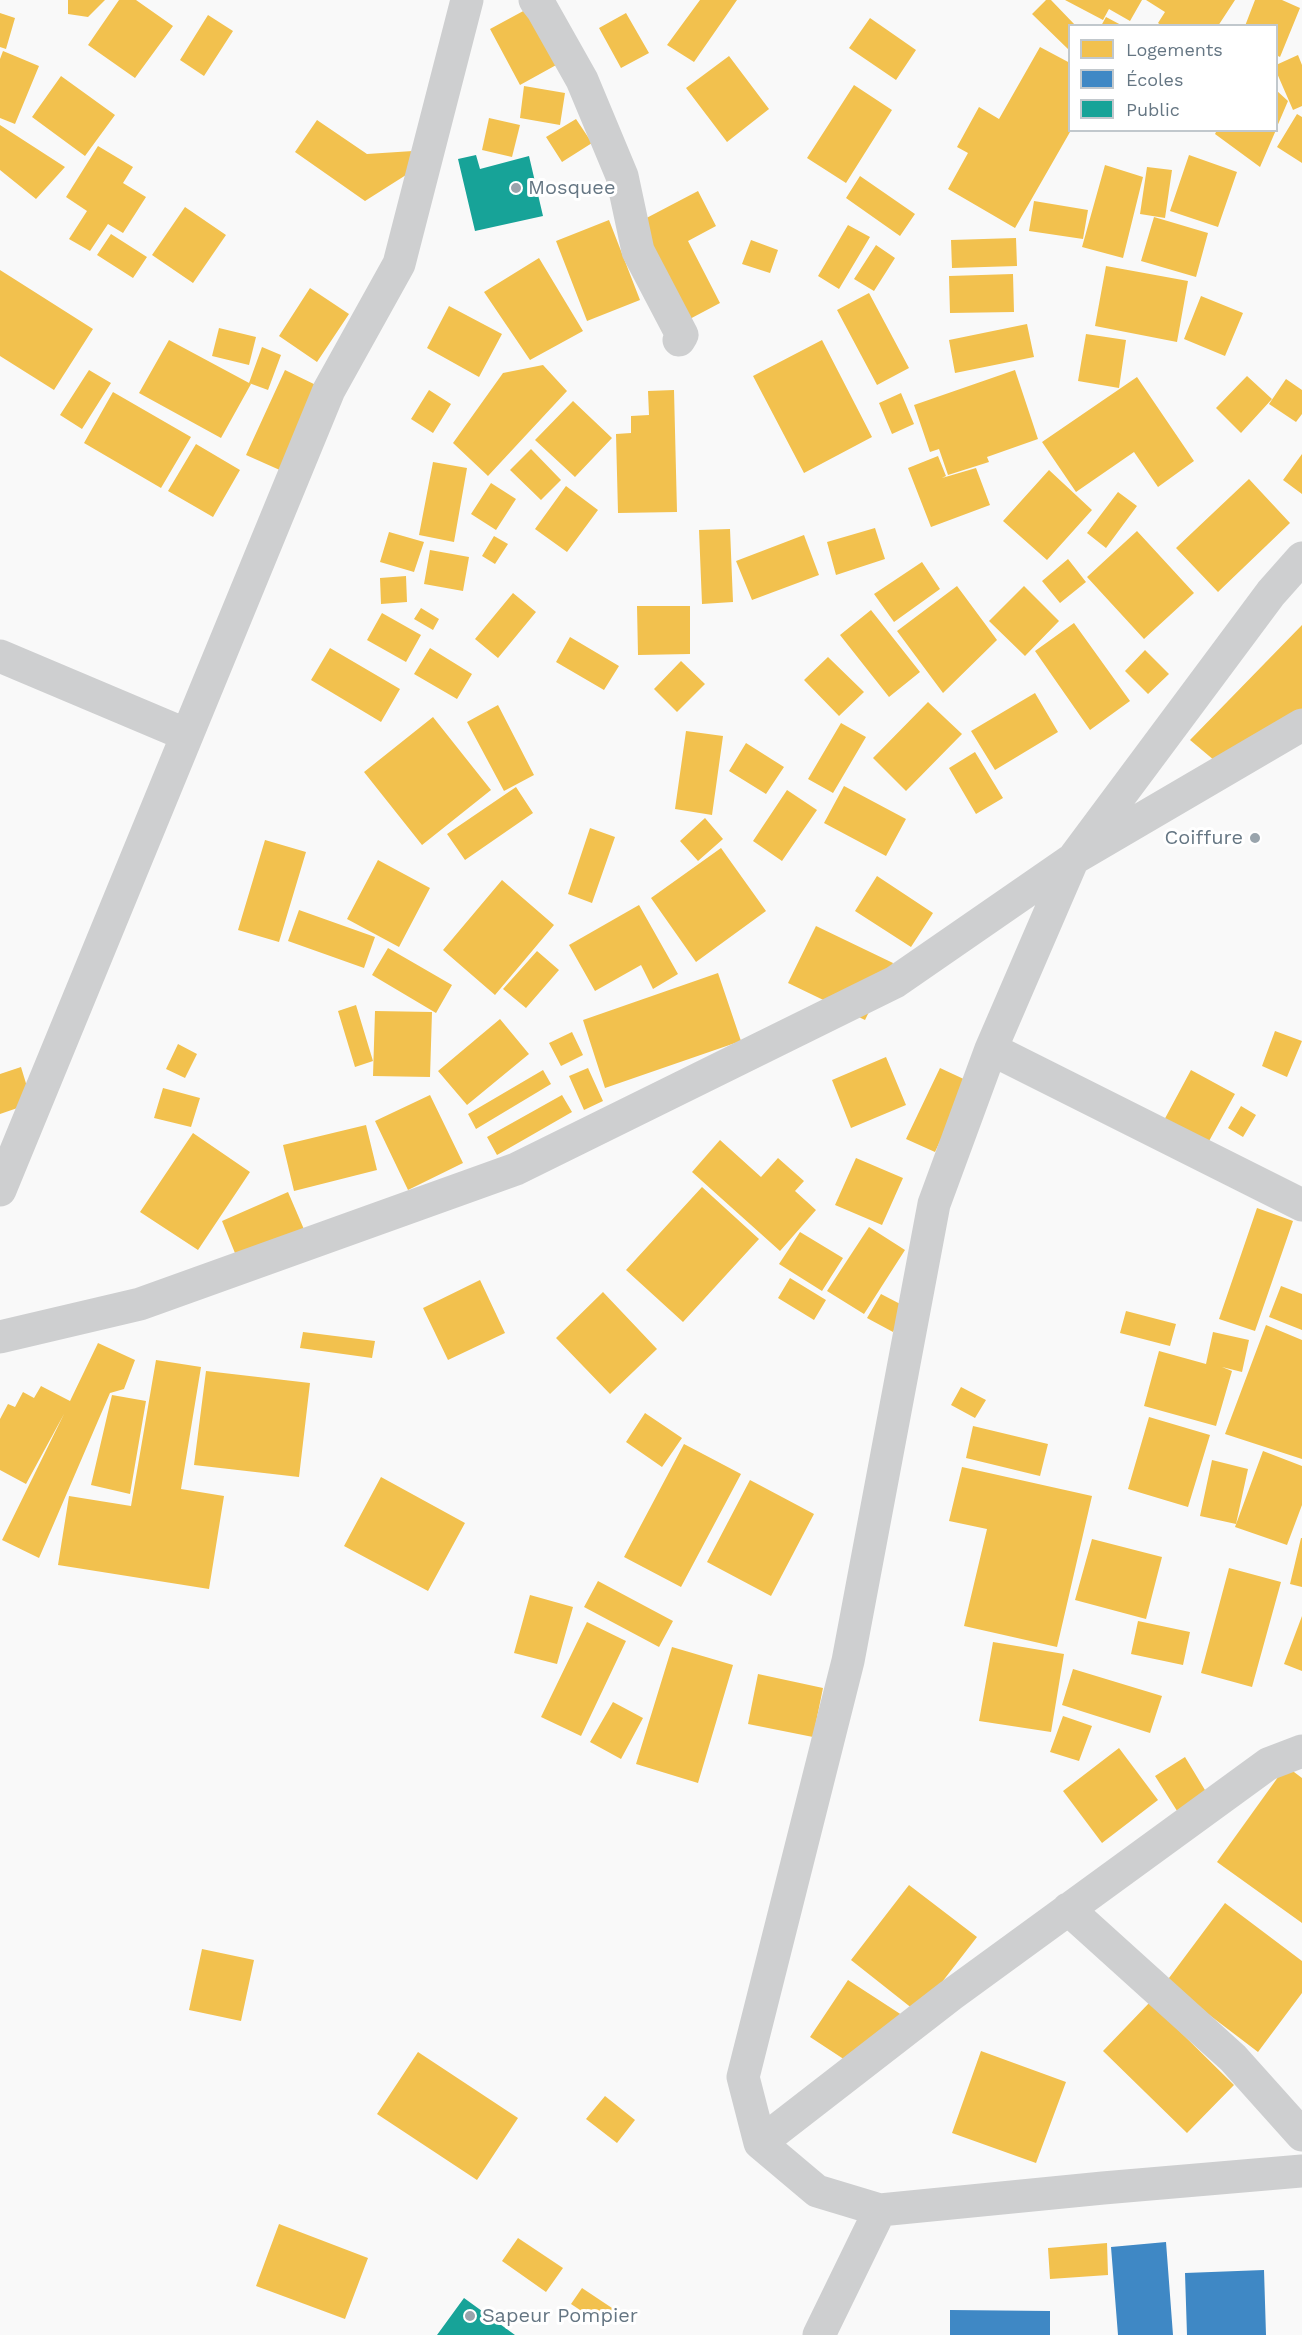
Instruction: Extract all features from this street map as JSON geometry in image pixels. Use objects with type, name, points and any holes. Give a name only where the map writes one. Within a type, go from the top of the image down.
[{"type":"street","points":[[0,1190],[329,390],[399,264],[467,0]]},
{"type":"street","points":[[535,0],[582,80],[622,176],[638,252],[682,335],[679,340]]},
{"type":"street","points":[[1302,558],[1271,593],[1073,859],[991,1049],[934,1204],[848,1661],[743,2077],[760,2143],[817,2191],[880,2210],[1302,2171]]},
{"type":"street","points":[[0,656],[187,735]]},
{"type":"street","points":[[0,1336],[140,1304],[516,1169],[895,982],[1073,859],[1302,725]]},
{"type":"street","points":[[991,1049],[1302,1205]]},
{"type":"street","points":[[760,2143],[951,1995],[1268,1764],[1302,1751]]},
{"type":"street","points":[[1068,1909],[1233,2058],[1302,2135]]},
{"type":"street","points":[[819,2335],[880,2210]]},
{"type":"building: Logements","points":[[68,0],[105,0],[88,17],[68,14]]},
{"type":"building: Logements","points":[[119,0],[136,0],[173,26],[135,78],[88,45]]},
{"type":"building: Logements","points":[[700,0],[737,0],[694,62],[667,45]]},
{"type":"building: Logements","points":[[1046,0],[1051,0],[1074,24],[1068,24],[1068,49],[1032,14]]},
{"type":"building: Logements","points":[[1065,0],[1142,0],[1130,21],[1109,9],[1103,20]]},
{"type":"building: Logements","points":[[1146,0],[1235,0],[1219,24],[1159,24],[1165,12]]},
{"type":"building: Logements","points":[[1255,0],[1282,0],[1300,8],[1280,57],[1278,56],[1278,24],[1246,24]]},
{"type":"building: Logements","points":[[527,9],[558,64],[520,85],[490,29]]},
{"type":"building: Logements","points":[[0,13],[15,18],[6,49],[0,47]]},
{"type":"building: Logements","points":[[626,13],[649,53],[621,68],[599,28]]},
{"type":"building: Logements","points":[[208,15],[233,31],[204,76],[180,60]]},
{"type":"building: Logements","points":[[1106,17],[1119,24],[1102,24]]},
{"type":"building: Logements","points":[[870,18],[916,50],[896,80],[849,48]]},
{"type":"building: Logements","points":[[1040,47],[1068,62],[1068,132],[1070,132],[1015,228],[948,189],[968,153],[957,147],[979,107],[999,119]]},
{"type":"building: Logements","points":[[3,51],[39,66],[15,124],[0,118],[0,59]]},
{"type":"building: Logements","points":[[1298,55],[1302,65],[1302,106],[1293,110],[1278,76],[1278,64]]},
{"type":"building: Logements","points":[[729,56],[769,109],[727,142],[686,88]]},
{"type":"building: Logements","points":[[61,76],[115,115],[85,156],[32,117]]},
{"type":"building: Logements","points":[[854,85],[892,110],[846,183],[807,158]]},
{"type":"building: Logements","points":[[524,86],[565,93],[560,125],[520,118]]},
{"type":"building: Logements","points":[[1278,92],[1288,101],[1278,124]]},
{"type":"building: Logements","points":[[1297,114],[1302,117],[1302,163],[1277,147]]},
{"type":"building: Logements","points":[[489,118],[520,125],[512,157],[482,150]]},
{"type":"building: Logements","points":[[576,119],[592,143],[562,162],[546,137]]},
{"type":"building: Logements","points":[[317,120],[367,154],[413,151],[406,175],[365,201],[295,152]]},
{"type":"building: Logements","points":[[0,125],[65,167],[36,199],[0,170]]},
{"type":"building: Logements","points":[[1216,132],[1275,132],[1260,167],[1215,134]]},
{"type":"building: Logements","points":[[98,146],[133,167],[123,183],[146,197],[123,233],[108,224],[90,251],[69,239],[87,211],[66,197]]},
{"type":"building: Logements","points":[[1189,155],[1237,172],[1218,227],[1170,211]]},
{"type":"building: Logements","points":[[1105,165],[1143,177],[1123,258],[1082,247]]},
{"type":"building: Logements","points":[[1147,167],[1172,170],[1165,218],[1140,214]]},
{"type":"building: Logements","points":[[860,176],[915,214],[900,236],[846,198]]},
{"type":"building: Logements","points":[[698,191],[716,226],[688,241],[720,303],[686,321],[635,224]]},
{"type":"building: Logements","points":[[1034,201],[1088,210],[1083,239],[1029,231]]},
{"type":"building: Logements","points":[[185,207],[226,235],[193,283],[152,255]]},
{"type":"building: Logements","points":[[1154,217],[1208,233],[1196,277],[1141,261]]},
{"type":"building: Logements","points":[[609,220],[640,300],[587,321],[556,241]]},
{"type":"building: Logements","points":[[848,225],[870,237],[839,289],[818,276]]},
{"type":"building: Logements","points":[[111,234],[147,257],[133,278],[97,255]]},
{"type":"building: Logements","points":[[1016,238],[1017,266],[952,268],[951,240]]},
{"type":"building: Logements","points":[[751,240],[778,250],[770,273],[742,264]]},
{"type":"building: Logements","points":[[876,245],[895,258],[874,291],[854,279]]},
{"type":"building: Logements","points":[[539,258],[583,331],[530,360],[484,292]]},
{"type":"building: Logements","points":[[1106,266],[1188,281],[1177,342],[1095,326]]},
{"type":"building: Logements","points":[[0,270],[93,329],[54,390],[0,356]]},
{"type":"building: Logements","points":[[1013,274],[1014,312],[950,313],[949,276]]},
{"type":"building: Logements","points":[[310,288],[349,314],[317,362],[279,336]]},
{"type":"building: Logements","points":[[869,293],[909,368],[877,385],[837,310]]},
{"type":"building: Logements","points":[[1201,296],[1243,313],[1225,356],[1184,339]]},
{"type":"building: Logements","points":[[449,306],[502,334],[479,377],[427,348]]},
{"type":"building: Logements","points":[[1027,324],[1034,357],[955,373],[949,340]]},
{"type":"building: Logements","points":[[219,328],[256,337],[249,365],[212,356]]},
{"type":"building: Logements","points":[[1086,334],[1126,340],[1119,388],[1078,381]]},
{"type":"building: Logements","points":[[169,340],[251,384],[221,438],[139,393]]},
{"type":"building: Logements","points":[[822,340],[872,437],[804,473],[753,376]]},
{"type":"building: Logements","points":[[262,347],[281,355],[268,390],[249,383]]},
{"type":"building: Logements","points":[[543,365],[567,391],[488,476],[453,443],[503,373]]},
{"type":"building: Logements","points":[[89,370],[111,383],[82,429],[60,415]]},
{"type":"building: Logements","points":[[285,370],[320,387],[282,471],[246,455]]},
{"type":"building: Logements","points":[[1015,370],[1038,439],[987,457],[989,462],[948,475],[939,449],[930,452],[914,405]]},
{"type":"building: Logements","points":[[1247,376],[1272,399],[1241,433],[1216,408]]},
{"type":"building: Logements","points":[[1137,377],[1194,461],[1158,487],[1134,452],[1076,492],[1042,442]]},
{"type":"building: Logements","points":[[1286,379],[1302,390],[1302,414],[1296,422],[1269,404]]},
{"type":"building: Logements","points":[[429,390],[451,404],[433,433],[411,419]]},
{"type":"building: Logements","points":[[674,390],[677,512],[618,513],[616,434],[631,433],[631,416],[649,415],[648,391]]},
{"type":"building: Logements","points":[[113,392],[191,437],[161,488],[84,443]]},
{"type":"building: Logements","points":[[901,393],[914,424],[892,434],[879,403]]},
{"type":"building: Logements","points":[[573,401],[612,438],[575,477],[535,440]]},
{"type":"building: Logements","points":[[196,444],[240,470],[213,517],[168,491]]},
{"type":"building: Logements","points":[[531,449],[561,480],[541,500],[510,470]]},
{"type":"building: Logements","points":[[1302,454],[1302,494],[1283,480]]},
{"type":"building: Logements","points":[[938,456],[946,476],[942,478],[976,468],[990,505],[931,527],[908,468]]},
{"type":"building: Logements","points":[[433,462],[467,468],[454,542],[419,535]]},
{"type":"building: Logements","points":[[1049,470],[1092,510],[1047,560],[1003,521]]},
{"type":"building: Logements","points":[[1249,479],[1290,523],[1218,592],[1176,548]]},
{"type":"building: Logements","points":[[491,483],[516,499],[496,530],[471,514]]},
{"type":"building: Logements","points":[[566,486],[598,510],[567,552],[535,529]]},
{"type":"building: Logements","points":[[1118,492],[1137,506],[1106,548],[1087,533]]},
{"type":"building: Logements","points":[[875,528],[885,559],[836,575],[827,542]]},
{"type":"building: Logements","points":[[730,529],[733,602],[702,604],[699,530]]},
{"type":"building: Logements","points":[[1137,531],[1194,593],[1144,639],[1087,577]]},
{"type":"building: Logements","points":[[389,532],[424,542],[414,572],[380,562]]},
{"type":"building: Logements","points":[[804,535],[819,575],[752,600],[736,561]]},
{"type":"building: Logements","points":[[494,536],[508,544],[495,564],[482,556]]},
{"type":"building: Logements","points":[[430,550],[469,557],[463,591],[424,584]]},
{"type":"building: Logements","points":[[1068,559],[1086,582],[1060,603],[1042,581]]},
{"type":"building: Logements","points":[[922,562],[940,589],[894,622],[874,594]]},
{"type":"building: Logements","points":[[406,576],[407,602],[381,604],[380,578]]},
{"type":"building: Logements","points":[[957,586],[997,640],[943,693],[897,631]]},
{"type":"building: Logements","points":[[1024,586],[1059,621],[1025,656],[989,621]]},
{"type":"building: Logements","points":[[513,593],[536,612],[498,658],[475,639]]},
{"type":"building: Logements","points":[[637,606],[690,606],[690,654],[638,655]]},
{"type":"building: Logements","points":[[421,608],[439,619],[433,630],[414,619]]},
{"type":"building: Logements","points":[[871,610],[920,672],[889,697],[840,635]]},
{"type":"building: Logements","points":[[382,613],[421,635],[406,662],[367,640]]},
{"type":"building: Logements","points":[[1074,623],[1130,701],[1090,730],[1035,651]]},
{"type":"building: Logements","points":[[1302,625],[1302,717],[1221,766],[1190,740]]},
{"type":"building: Logements","points":[[570,637],[619,666],[604,690],[556,662]]},
{"type":"building: Logements","points":[[330,648],[400,689],[381,722],[311,680]]},
{"type":"building: Logements","points":[[430,648],[472,674],[457,699],[414,674]]},
{"type":"building: Logements","points":[[1145,650],[1169,674],[1148,694],[1125,671]]},
{"type":"building: Logements","points":[[828,657],[864,692],[839,716],[804,680]]},
{"type":"building: Logements","points":[[681,661],[705,684],[677,712],[654,689]]},
{"type":"building: Logements","points":[[1035,693],[1058,732],[995,770],[971,731]]},
{"type":"building: Logements","points":[[928,702],[962,734],[906,791],[873,758]]},
{"type":"building: Logements","points":[[498,705],[534,775],[504,791],[467,722]]},
{"type":"building: Logements","points":[[433,717],[491,790],[422,845],[364,772]]},
{"type":"building: Logements","points":[[841,723],[866,737],[833,793],[808,779]]},
{"type":"building: Logements","points":[[686,731],[723,736],[712,815],[675,809]]},
{"type":"building: Logements","points":[[746,743],[784,767],[766,794],[729,771]]},
{"type":"building: Logements","points":[[975,752],[1003,798],[976,814],[949,768]]},
{"type":"building: Logements","points":[[844,786],[906,819],[886,856],[824,823]]},
{"type":"building: Logements","points":[[516,787],[533,813],[465,860],[447,834]]},
{"type":"building: Logements","points":[[787,790],[817,810],[782,861],[753,841]]},
{"type":"building: Logements","points":[[705,818],[723,839],[698,861],[680,841]]},
{"type":"building: Logements","points":[[590,828],[615,837],[592,903],[568,894]]},
{"type":"building: Logements","points":[[265,840],[306,852],[279,942],[238,930]]},
{"type":"building: Logements","points":[[721,848],[766,911],[696,962],[651,898]]},
{"type":"building: Logements","points":[[378,860],[430,888],[399,947],[347,919]]},
{"type":"building: Logements","points":[[877,876],[933,913],[911,947],[855,911]]},
{"type":"building: Logements","points":[[502,880],[554,925],[495,995],[443,950]]},
{"type":"building: Logements","points":[[639,905],[678,974],[653,989],[641,965],[595,991],[569,945]]},
{"type":"building: Logements","points":[[299,910],[375,937],[364,968],[288,941]]},
{"type":"building: Logements","points":[[816,926],[893,963],[865,1020],[788,983]]},
{"type":"building: Logements","points":[[388,948],[452,985],[436,1013],[372,975]]},
{"type":"building: Logements","points":[[537,951],[559,970],[526,1008],[503,989]]},
{"type":"building: Logements","points":[[718,973],[741,1041],[605,1088],[583,1020]]},
{"type":"building: Logements","points":[[356,1005],[373,1061],[355,1067],[338,1011]]},
{"type":"building: Logements","points":[[375,1011],[432,1012],[430,1077],[373,1076]]},
{"type":"building: Logements","points":[[500,1019],[529,1054],[467,1105],[438,1071]]},
{"type":"building: Logements","points":[[1275,1031],[1302,1041],[1287,1077],[1262,1066]]},
{"type":"building: Logements","points":[[572,1032],[583,1055],[561,1066],[549,1043]]},
{"type":"building: Logements","points":[[178,1044],[197,1054],[185,1078],[166,1069]]},
{"type":"building: Logements","points":[[886,1057],[906,1105],[851,1128],[832,1080]]},
{"type":"building: Logements","points":[[21,1067],[32,1103],[0,1114],[0,1074]]},
{"type":"building: Logements","points":[[588,1068],[603,1101],[584,1110],[569,1076]]},
{"type":"building: Logements","points":[[940,1068],[968,1081],[935,1152],[906,1139]]},
{"type":"building: Logements","points":[[543,1070],[551,1084],[476,1129],[468,1114]]},
{"type":"building: Logements","points":[[1191,1070],[1235,1094],[1198,1161],[1155,1137]]},
{"type":"building: Logements","points":[[163,1088],[200,1098],[191,1127],[154,1118]]},
{"type":"building: Logements","points":[[430,1095],[463,1163],[408,1190],[375,1121]]},
{"type":"building: Logements","points":[[562,1095],[572,1112],[497,1155],[487,1137]]},
{"type":"building: Logements","points":[[1241,1106],[1256,1115],[1243,1137],[1228,1128]]},
{"type":"building: Logements","points":[[366,1125],[377,1170],[294,1191],[283,1145]]},
{"type":"building: Logements","points":[[193,1133],[250,1172],[198,1250],[140,1212]]},
{"type":"building: Logements","points":[[720,1140],[761,1177],[778,1158],[804,1181],[795,1191],[816,1210],[780,1251],[692,1172]]},
{"type":"building: Logements","points":[[856,1158],[903,1178],[882,1225],[835,1205]]},
{"type":"building: Logements","points":[[702,1187],[759,1239],[683,1322],[626,1270]]},
{"type":"building: Logements","points":[[288,1192],[306,1234],[239,1263],[222,1221]]},
{"type":"building: Logements","points":[[1257,1208],[1293,1221],[1255,1331],[1219,1319]]},
{"type":"building: Logements","points":[[869,1227],[905,1250],[864,1314],[827,1291]]},
{"type":"building: Logements","points":[[800,1232],[843,1258],[822,1291],[779,1264]]},
{"type":"building: Logements","points":[[790,1278],[826,1300],[814,1320],[778,1298]]},
{"type":"building: Logements","points":[[480,1280],[505,1333],[448,1360],[423,1308]]},
{"type":"building: Logements","points":[[1281,1286],[1302,1294],[1302,1330],[1269,1317]]},
{"type":"building: Logements","points":[[603,1292],[657,1349],[610,1394],[556,1338]]},
{"type":"building: Logements","points":[[881,1294],[906,1307],[893,1332],[867,1318]]},
{"type":"building: Logements","points":[[1126,1311],[1176,1324],[1170,1346],[1120,1333]]},
{"type":"building: Logements","points":[[1266,1325],[1302,1340],[1302,1459],[1225,1434]]},
{"type":"building: Logements","points":[[303,1332],[375,1341],[372,1358],[300,1348]]},
{"type":"building: Logements","points":[[1213,1332],[1249,1340],[1242,1372],[1222,1367],[1232,1371],[1216,1426],[1144,1406],[1159,1351],[1206,1364]]},
{"type":"building: Logements","points":[[98,1343],[135,1360],[124,1389],[110,1393],[39,1558],[2,1540],[64,1414],[26,1484],[0,1470],[0,1419],[8,1404],[15,1407],[23,1392],[34,1398],[41,1386],[70,1401]]},
{"type":"building: Logements","points":[[156,1360],[201,1367],[181,1489],[224,1496],[209,1589],[58,1565],[69,1496],[131,1506]]},
{"type":"building: Logements","points":[[206,1371],[310,1383],[299,1477],[194,1465]]},
{"type":"building: Logements","points":[[961,1387],[986,1400],[975,1418],[951,1405]]},
{"type":"building: Logements","points":[[112,1395],[146,1401],[130,1494],[91,1485]]},
{"type":"building: Logements","points":[[645,1413],[682,1438],[662,1467],[626,1442]]},
{"type":"building: Logements","points":[[1149,1417],[1210,1435],[1188,1507],[1128,1489]]},
{"type":"building: Logements","points":[[973,1426],[1048,1444],[1040,1476],[966,1458]]},
{"type":"building: Logements","points":[[684,1444],[741,1474],[681,1587],[624,1557]]},
{"type":"building: Logements","points":[[1263,1451],[1302,1466],[1302,1505],[1287,1545],[1235,1527]]},
{"type":"building: Logements","points":[[1212,1460],[1248,1469],[1236,1524],[1200,1516]]},
{"type":"building: Logements","points":[[962,1467],[1092,1496],[1057,1647],[964,1626],[987,1529],[949,1521]]},
{"type":"building: Logements","points":[[381,1477],[465,1523],[428,1591],[344,1546]]},
{"type":"building: Logements","points":[[750,1480],[814,1514],[771,1596],[707,1562]]},
{"type":"building: Logements","points":[[1302,1538],[1302,1587],[1290,1584]]},
{"type":"building: Logements","points":[[1092,1539],[1162,1557],[1146,1619],[1075,1600]]},
{"type":"building: Logements","points":[[1229,1568],[1281,1582],[1252,1687],[1201,1673]]},
{"type":"building: Logements","points":[[598,1581],[673,1621],[659,1647],[584,1607]]},
{"type":"building: Logements","points":[[530,1595],[573,1607],[557,1664],[514,1653]]},
{"type":"building: Logements","points":[[1302,1616],[1302,1671],[1284,1664]]},
{"type":"building: Logements","points":[[1138,1621],[1190,1632],[1183,1665],[1131,1654]]},
{"type":"building: Logements","points":[[587,1622],[626,1641],[581,1736],[541,1717]]},
{"type":"building: Logements","points":[[993,1642],[1064,1654],[1051,1732],[979,1721]]},
{"type":"building: Logements","points":[[672,1647],[733,1665],[698,1783],[636,1764]]},
{"type":"building: Logements","points":[[1073,1669],[1162,1696],[1150,1733],[1062,1705]]},
{"type":"building: Logements","points":[[758,1674],[823,1688],[813,1737],[748,1724]]},
{"type":"building: Logements","points":[[613,1702],[643,1718],[621,1759],[590,1742]]},
{"type":"building: Logements","points":[[1063,1716],[1092,1726],[1079,1761],[1050,1752]]},
{"type":"building: Logements","points":[[1119,1748],[1158,1800],[1102,1843],[1063,1791]]},
{"type":"building: Logements","points":[[1185,1757],[1208,1795],[1179,1814],[1155,1776]]},
{"type":"building: Logements","points":[[1286,1766],[1302,1778],[1302,1923],[1217,1862]]},
{"type":"building: Logements","points":[[909,1885],[977,1937],[918,2013],[851,1960]]},
{"type":"building: Logements","points":[[1225,1903],[1302,1961],[1302,1993],[1258,2052],[1166,1982]]},
{"type":"building: Logements","points":[[202,1949],[254,1960],[241,2021],[189,2010]]},
{"type":"building: Logements","points":[[848,1980],[908,2019],[871,2077],[810,2037]]},
{"type":"building: Logements","points":[[1150,2002],[1234,2085],[1187,2133],[1103,2051]]},
{"type":"building: Logements","points":[[981,2051],[1066,2082],[1036,2163],[952,2133]]},
{"type":"building: Logements","points":[[418,2052],[518,2118],[477,2180],[377,2114]]},
{"type":"building: Logements","points":[[605,2096],[635,2120],[617,2143],[586,2119]]},
{"type":"building: Logements","points":[[279,2224],[368,2258],[345,2319],[256,2286]]},
{"type":"building: Logements","points":[[518,2238],[563,2268],[546,2292],[502,2261]]},
{"type":"building: Logements","points":[[1107,2243],[1108,2275],[1050,2279],[1048,2248]]},
{"type":"building: Logements","points":[[582,2288],[615,2310],[604,2326],[571,2304]]},
{"type":"building: Écoles","points":[[1166,2242],[1173,2335],[1118,2335],[1111,2247]]},
{"type":"building: Écoles","points":[[1264,2270],[1266,2335],[1187,2335],[1185,2273]]},
{"type":"building: Écoles","points":[[950,2310],[1050,2311],[1050,2335],[950,2335]]},
{"type":"building: Public","points":[[476,155],[480,169],[529,156],[543,216],[475,231],[458,159]]},
{"type":"building: Public","name":"Sapeur Pompier","points":[[464,2298],[515,2335],[437,2335]]},
{"type":"place","name":"Mosquee","points":[[516,188]]},
{"type":"place","name":"Coiffure","points":[[1255,838]]},
{"type":"place","name":"Sapeur Pompier","points":[[470,2316]]}]
